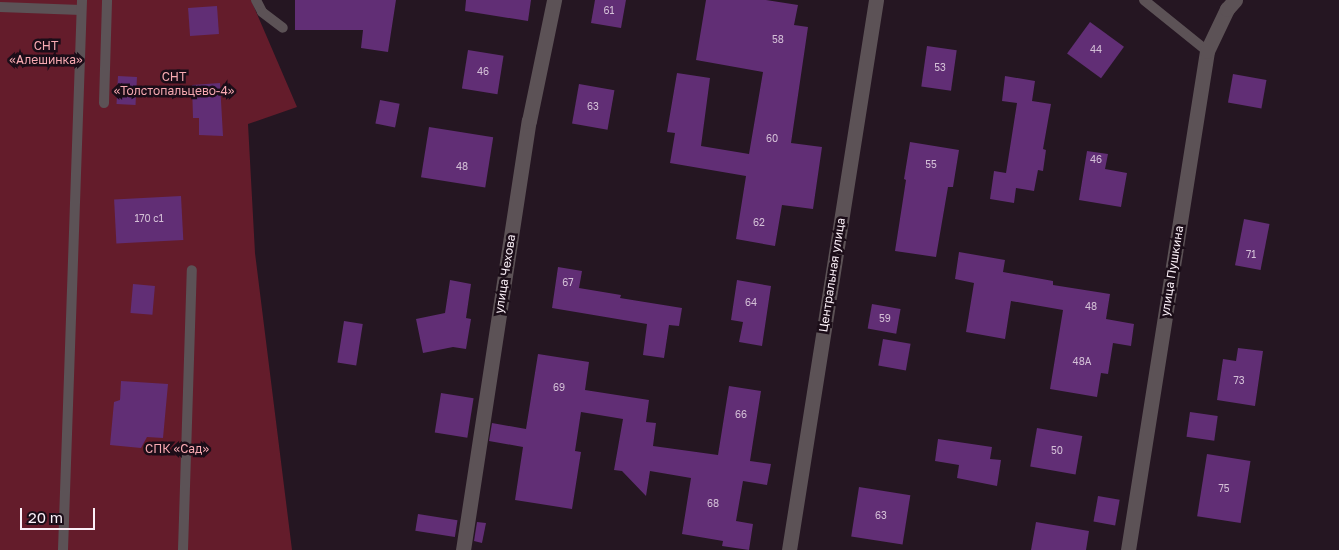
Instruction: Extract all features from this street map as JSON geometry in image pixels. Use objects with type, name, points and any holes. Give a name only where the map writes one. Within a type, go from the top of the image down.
[{"type":"street","name":"улица Чехова","points":[[463,550],[529,121],[554,0]]},
{"type":"street","name":"Центральная улица","points":[[789,550],[876,0]]},
{"type":"street","name":"улица Пушкина","points":[[1128,550],[1206,51],[1226,9],[1235,0]]},
{"type":"lane","points":[[104,103],[107,0]]},
{"type":"lane","points":[[256,0],[262,12],[283,28]]},
{"type":"lane","points":[[1144,0],[1206,51]]},
{"type":"lane","points":[[0,7],[82,5],[63,550]]},
{"type":"lane","points":[[183,550],[192,270]]},
{"type":"green space","points":[[0,0],[251,0],[297,107],[248,124],[255,253],[292,550],[0,550]]},
{"type":"building","points":[[295,0],[396,0],[388,52],[361,48],[363,30],[295,30]]},
{"type":"building","points":[[466,0],[531,0],[528,21],[465,11]]},
{"type":"building","points":[[595,0],[626,0],[621,28],[591,23]]},
{"type":"building","points":[[706,0],[766,0],[798,5],[794,25],[808,27],[791,143],[822,147],[813,209],[782,205],[775,246],[736,239],[746,176],[670,163],[675,133],[667,132],[677,73],[710,78],[701,146],[749,154],[763,72],[696,60]]},
{"type":"building","points":[[217,6],[219,34],[190,36],[188,8]]},
{"type":"building","points":[[1090,22],[1124,47],[1101,78],[1067,54]]},
{"type":"building","points":[[927,46],[957,50],[951,91],[921,87]]},
{"type":"building","points":[[468,50],[504,56],[497,94],[462,89]]},
{"type":"building","points":[[1233,74],[1266,80],[1261,108],[1228,103]]},
{"type":"building","points":[[118,76],[137,77],[136,105],[117,104]]},
{"type":"building","points":[[1005,76],[1035,81],[1032,101],[1051,104],[1043,149],[1046,150],[1043,171],[1038,170],[1034,191],[1016,188],[1014,203],[990,199],[994,171],[1006,173],[1017,103],[1002,101]]},
{"type":"building","points":[[220,83],[223,136],[199,135],[199,118],[193,118],[192,85]]},
{"type":"building","points":[[579,84],[614,90],[608,130],[572,123]]},
{"type":"building","points":[[380,100],[400,104],[395,127],[375,124]]},
{"type":"building","points":[[429,127],[493,137],[485,188],[421,177]]},
{"type":"building","points":[[910,142],[959,150],[953,187],[948,187],[936,257],[895,251]]},
{"type":"building","points":[[1087,151],[1108,154],[1105,169],[1127,173],[1121,207],[1079,200]]},
{"type":"building","points":[[181,196],[183,240],[116,243],[114,200]]},
{"type":"building","points":[[1244,219],[1270,224],[1261,270],[1235,265]]},
{"type":"building","points":[[959,252],[1005,260],[1003,272],[1053,281],[1053,285],[1110,294],[1106,319],[1134,324],[1131,346],[1113,343],[1108,374],[1101,373],[1097,397],[1050,389],[1063,310],[1011,301],[1005,339],[966,332],[974,283],[955,279]]},
{"type":"building","points":[[558,267],[582,271],[579,288],[621,295],[620,298],[682,308],[679,326],[669,325],[664,358],[643,355],[647,324],[552,308]]},
{"type":"building","points":[[450,280],[471,284],[466,318],[471,319],[466,349],[453,347],[423,353],[416,319],[445,313]]},
{"type":"building","points":[[737,280],[771,286],[762,346],[739,342],[743,322],[731,320]]},
{"type":"building","points":[[133,284],[155,286],[152,315],[130,313]]},
{"type":"building","points":[[872,304],[901,309],[896,334],[868,329]]},
{"type":"building","points":[[344,321],[363,324],[356,365],[337,362]]},
{"type":"building","points":[[883,339],[911,344],[906,370],[878,366]]},
{"type":"building","points":[[1238,348],[1263,351],[1255,406],[1217,400],[1223,359],[1236,361]]},
{"type":"building","points":[[538,354],[589,362],[585,390],[649,400],[646,422],[656,423],[653,446],[718,455],[729,386],[761,391],[750,461],[771,464],[767,485],[743,481],[736,521],[753,524],[749,550],[722,546],[723,541],[682,534],[691,478],[650,471],[646,496],[622,471],[614,470],[623,419],[581,412],[575,451],[581,452],[572,509],[515,500],[523,447],[489,441],[492,423],[526,429]]},
{"type":"building","points":[[121,381],[168,384],[163,438],[147,437],[141,448],[110,445],[114,402],[120,400]]},
{"type":"building","points":[[441,393],[474,398],[467,438],[435,433]]},
{"type":"building","points":[[1190,412],[1218,416],[1214,441],[1187,437]]},
{"type":"building","points":[[1037,428],[1082,436],[1076,474],[1030,466]]},
{"type":"building","points":[[938,439],[992,447],[990,459],[1001,460],[997,486],[957,478],[959,465],[935,461]]},
{"type":"building","points":[[1207,454],[1250,461],[1241,523],[1197,516]]},
{"type":"building","points":[[859,487],[910,495],[903,545],[851,536]]},
{"type":"building","points":[[1098,496],[1120,500],[1115,525],[1093,522]]},
{"type":"building","points":[[418,514],[458,520],[455,537],[415,531]]},
{"type":"building","points":[[477,522],[486,523],[482,543],[474,541]]},
{"type":"building","points":[[1036,522],[1089,531],[1086,550],[1031,550]]},
{"type":"park label","name":"СНТ «Алешинка»","points":[[46,53]]},
{"type":"park label","name":"СНТ «Толстопальцево-4»","points":[[174,84]]},
{"type":"park label","name":"СПК «Сад»","points":[[177,449]]}]
